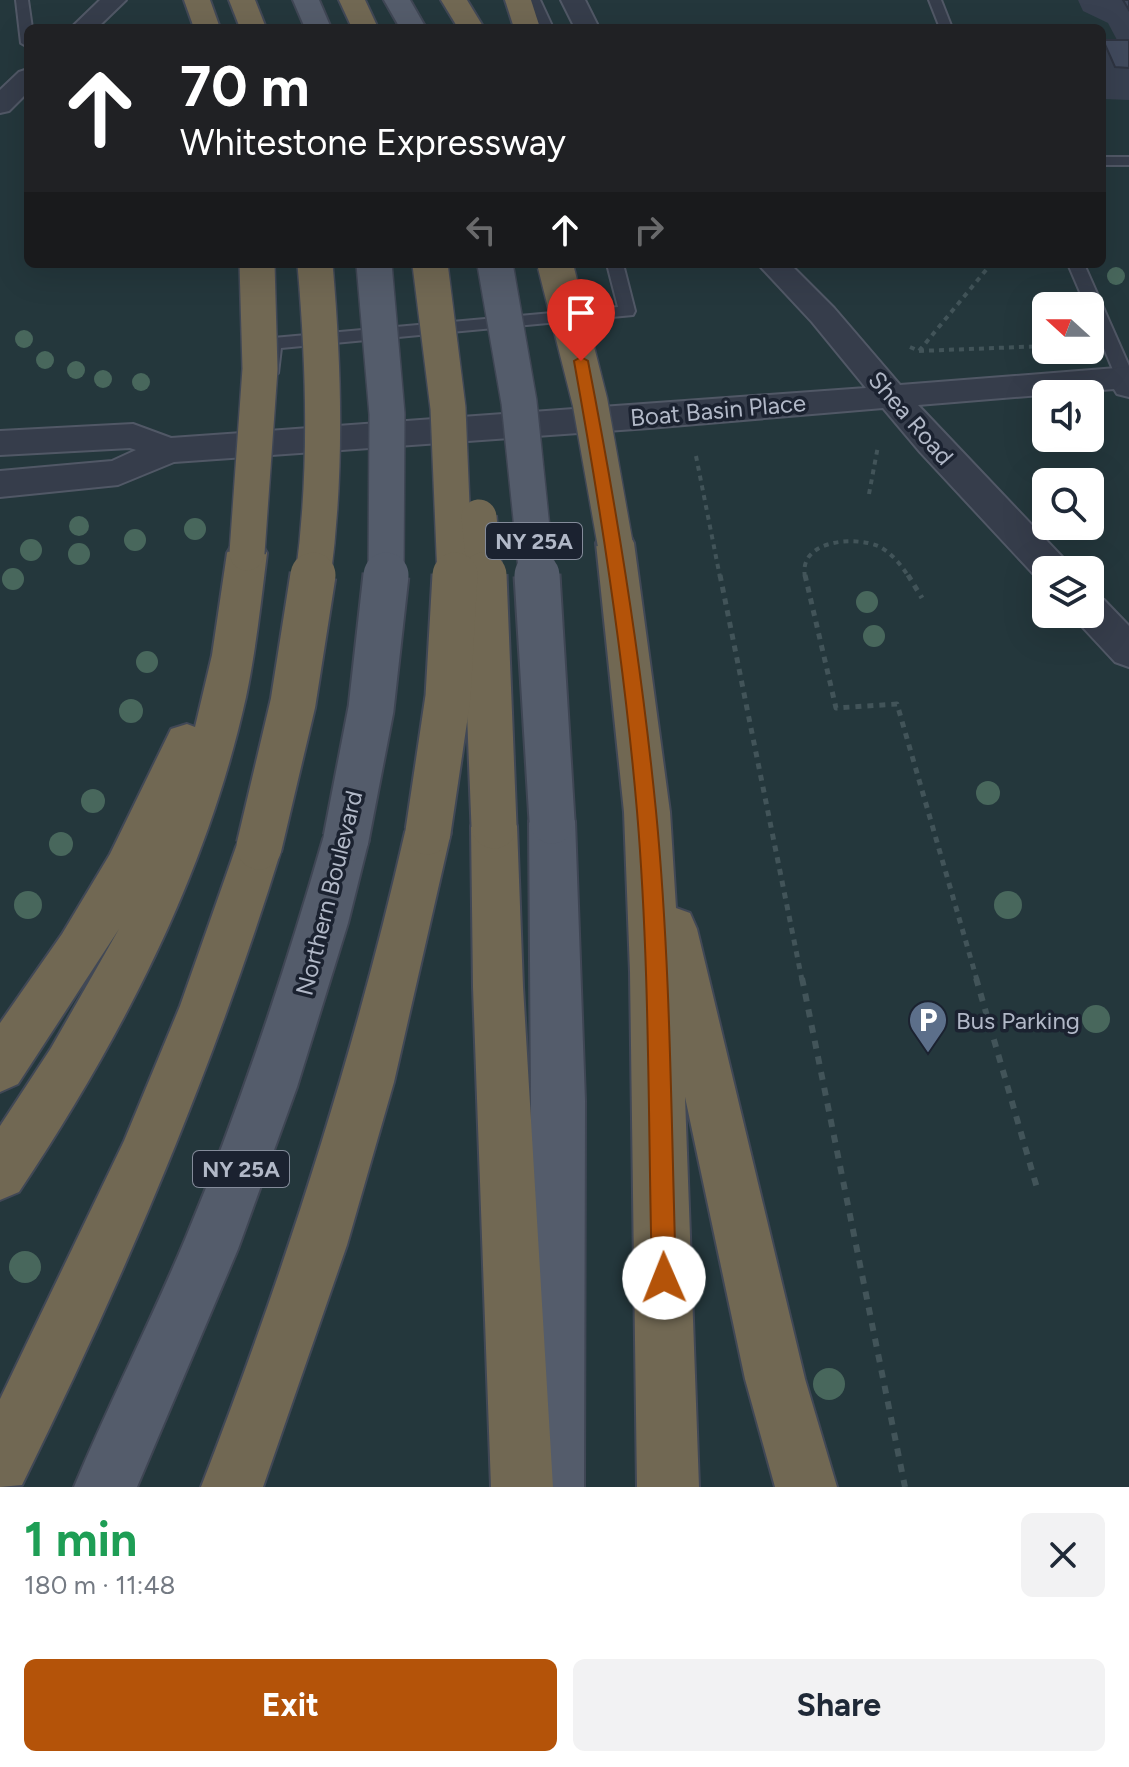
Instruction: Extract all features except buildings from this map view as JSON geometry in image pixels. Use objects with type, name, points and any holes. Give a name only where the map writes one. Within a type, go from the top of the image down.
[{"type":"highway","points":[[197,0],[206,24]]},
{"type":"highway","points":[[242,0],[251,24]]},
{"type":"highway","points":[[352,0],[363,24]]},
{"type":"highway","points":[[454,0],[469,24]]},
{"type":"highway","points":[[518,0],[526,24]]},
{"type":"highway","points":[[0,1173],[102,1011],[152,912],[153,856],[162,801],[198,714],[236,602],[247,553],[260,369],[257,268]]},
{"type":"highway","points":[[0,1463],[89,1285],[138,1178],[198,1026],[259,847],[301,671],[317,558],[323,421],[315,268]]},
{"type":"highway","points":[[232,1487],[345,1169],[394,995],[428,832],[451,665],[454,593],[447,410],[430,268]]},
{"type":"highway","points":[[431,268],[454,356],[477,492],[486,592],[499,1003],[522,1487]]},
{"type":"highway","points":[[556,268],[590,402],[615,543]]},
{"type":"highway","points":[[581,268],[647,812],[655,972],[668,1487]]},
{"type":"highway","points":[[647,812],[768,1351],[806,1487]]},
{"type":"highway","points":[[0,1066],[56,983],[153,856]]},
{"type":"main road","points":[[306,0],[316,24]]},
{"type":"main road","points":[[397,0],[411,24]]},
{"type":"main road","points":[[408,0],[417,24]]},
{"type":"main road","name":"Northern Boulevard","points":[[105,1487],[188,1300],[268,1099],[318,947],[346,839],[378,664],[387,552],[387,419],[374,268]]},
{"type":"main road","name":"NY 25A","points":[[496,268],[514,369],[530,496],[547,708],[558,1101],[553,1487]]},
{"type":"street","points":[[87,24],[114,0]]},
{"type":"street","points":[[573,0],[585,24]]},
{"type":"street","points":[[0,105],[24,81]]},
{"type":"street","points":[[0,127],[24,109]]},
{"type":"street","name":"Shea Road","points":[[777,268],[823,315],[890,395],[1039,556]]},
{"type":"street","name":"Boat Basin Place","points":[[0,484],[118,473],[168,450],[1128,380]]},
{"type":"street","name":"Boat Basin Place","points":[[0,443],[133,436],[168,450]]},
{"type":"street","points":[[1104,625],[1129,651]]},
{"type":"lane","points":[[22,0],[25,24]]},
{"type":"lane","points":[[534,0],[545,24]]},
{"type":"lane","points":[[935,0],[944,24]]},
{"type":"lane","points":[[1106,161],[1129,161]]},
{"type":"lane","points":[[268,443],[273,343],[627,311],[616,268]]},
{"type":"lane","points":[[1078,268],[1128,380]]},
{"type":"path","points":[[919,351],[988,268]]},
{"type":"path","points":[[910,347],[919,351],[1032,347]]},
{"type":"path","points":[[869,494],[878,446]]},
{"type":"path","points":[[696,456],[905,1487]]},
{"type":"path","points":[[922,598],[905,569],[880,547],[831,542],[811,554],[804,571],[836,708],[897,704],[1037,1188]]},
{"type":"green space","points":[[0,0],[1129,0],[1129,1487],[0,1487]]},
{"type":"place","name":"Bus Parking","points":[[928,1054]]},
{"type":"route","points":[[581,361],[615,543],[647,812],[664,1278]]}]
